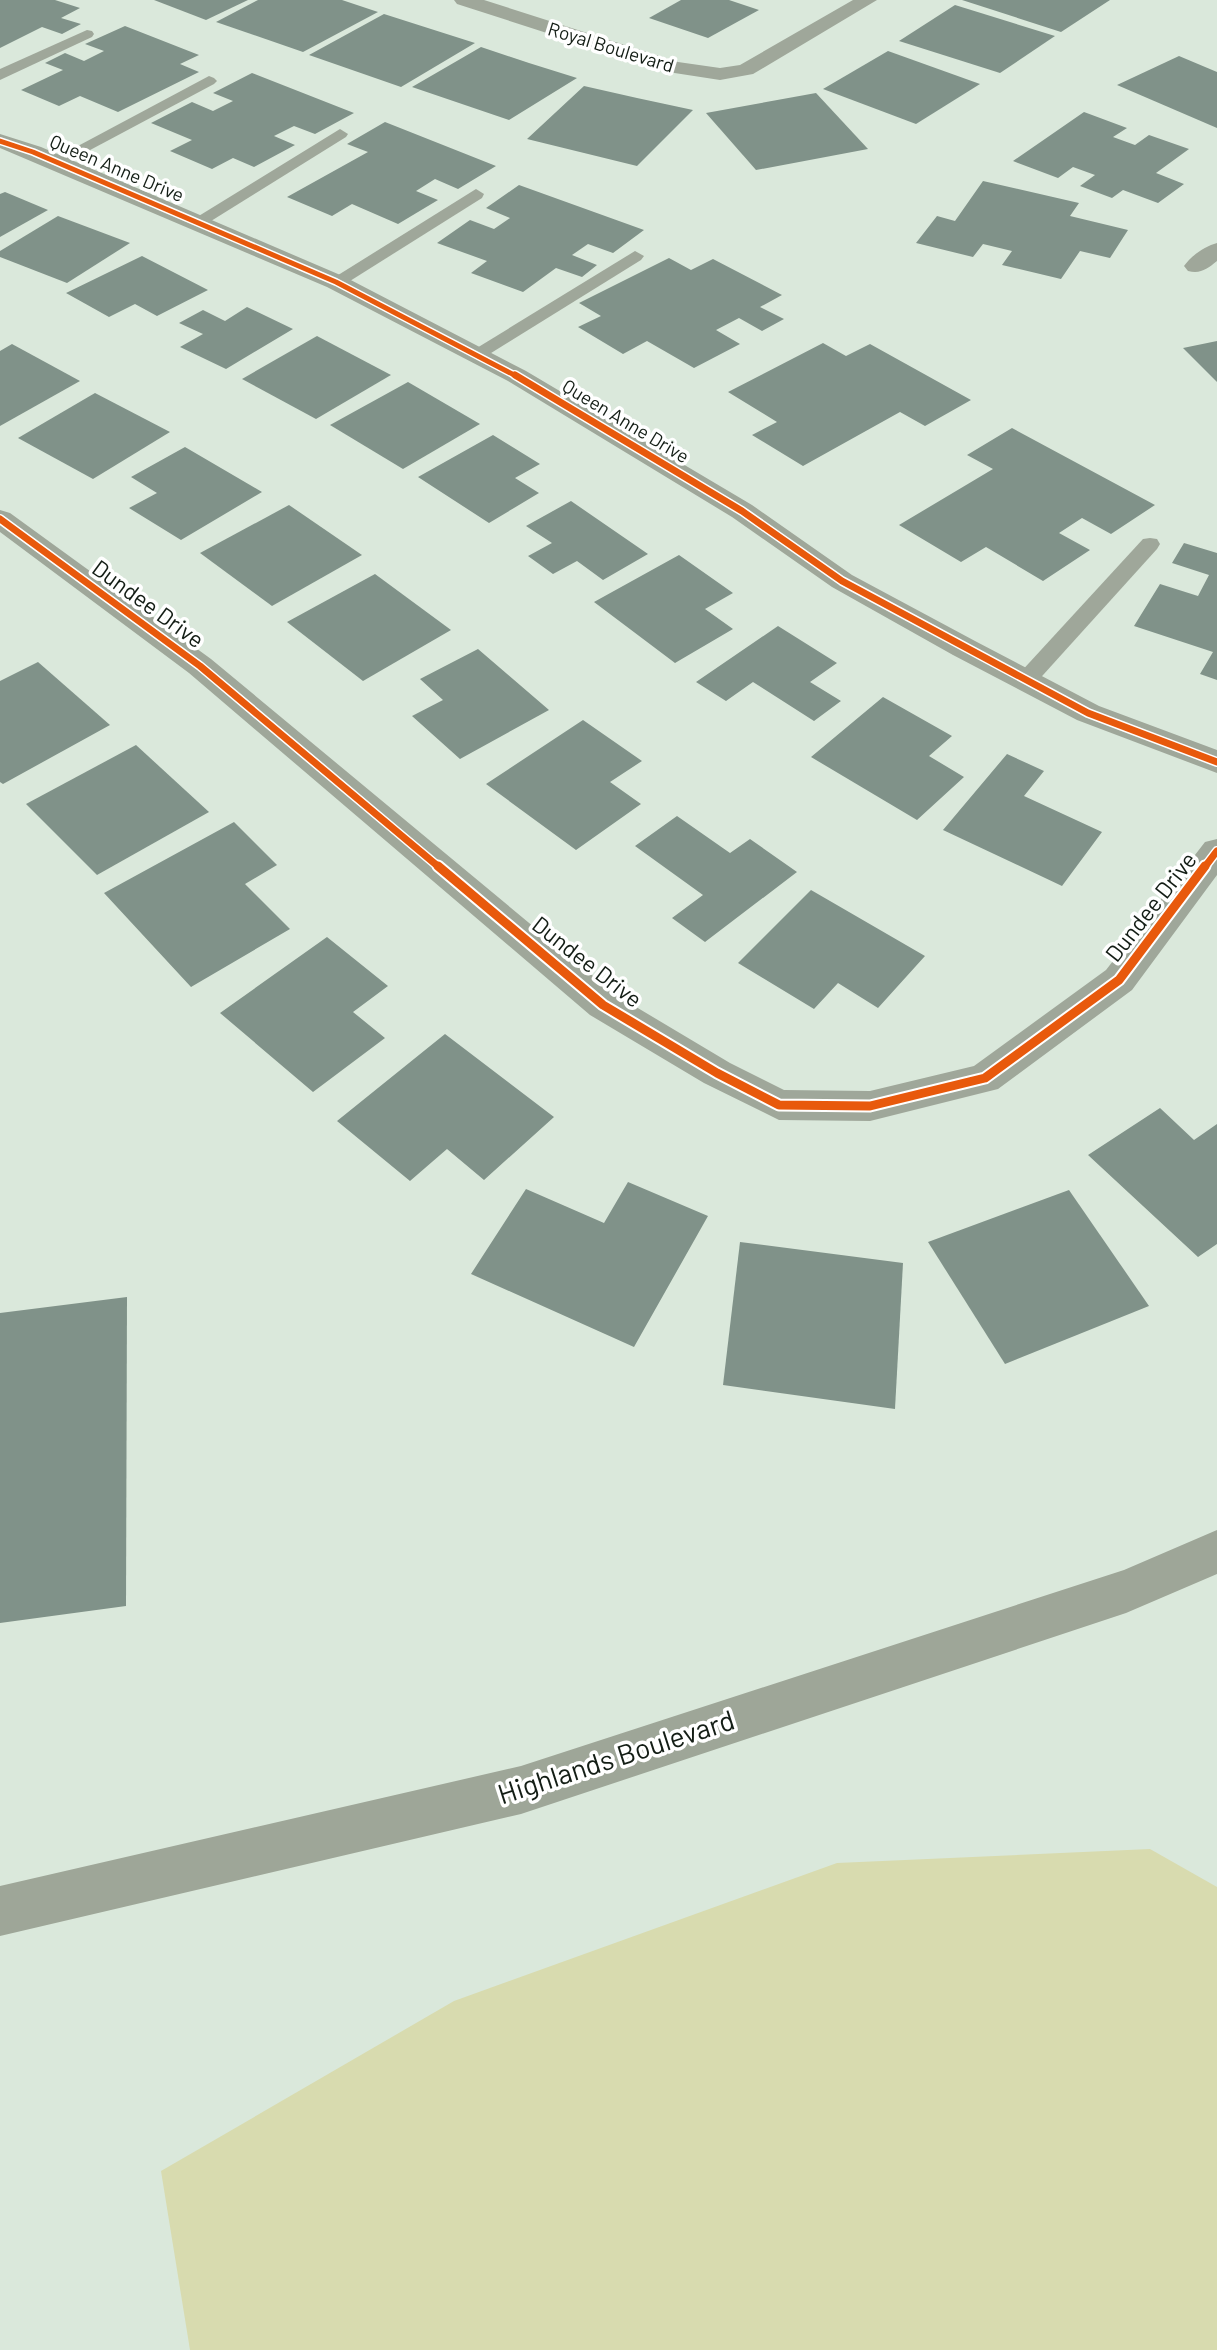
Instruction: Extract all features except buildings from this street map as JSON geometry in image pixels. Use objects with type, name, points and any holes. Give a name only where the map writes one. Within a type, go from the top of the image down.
[{"type":"street","name":"Royal Boulevard","points":[[464,0],[675,68],[720,74],[746,70],[867,0]]},
{"type":"street","name":"Queen Anne Drive","points":[[0,141],[56,162],[336,282],[517,376],[742,511],[842,581],[1088,713],[1217,762]]},
{"type":"street","points":[[1196,266],[1217,250]]},
{"type":"street","name":"Dundee Drive","points":[[0,519],[200,666],[603,1005],[718,1073],[779,1105],[870,1106],[985,1077],[1119,980],[1217,851]]},
{"type":"street","name":"Highlands Boulevard","points":[[0,1911],[521,1790],[1126,1591],[1217,1552]]},
{"type":"lane","points":[[0,75],[87,34]]},
{"type":"lane","points":[[56,162],[209,81]]},
{"type":"lane","points":[[197,222],[340,134]]},
{"type":"lane","points":[[336,282],[476,194]]},
{"type":"lane","points":[[476,355],[635,257]]},
{"type":"lane","points":[[1026,680],[1150,544]]},
{"type":"green space","points":[[1150,1849],[1217,1887],[1217,2350],[190,2350],[161,2171],[454,2001],[837,1863]]},
{"type":"cycle path","points":[[0,141],[33,152],[336,282],[517,376],[742,511],[842,581],[964,648],[1088,713],[1217,762]]},
{"type":"cycle path","points":[[0,519],[200,666],[603,1005],[717,1073],[779,1105],[870,1106],[985,1078],[1119,980],[1217,851]]}]
